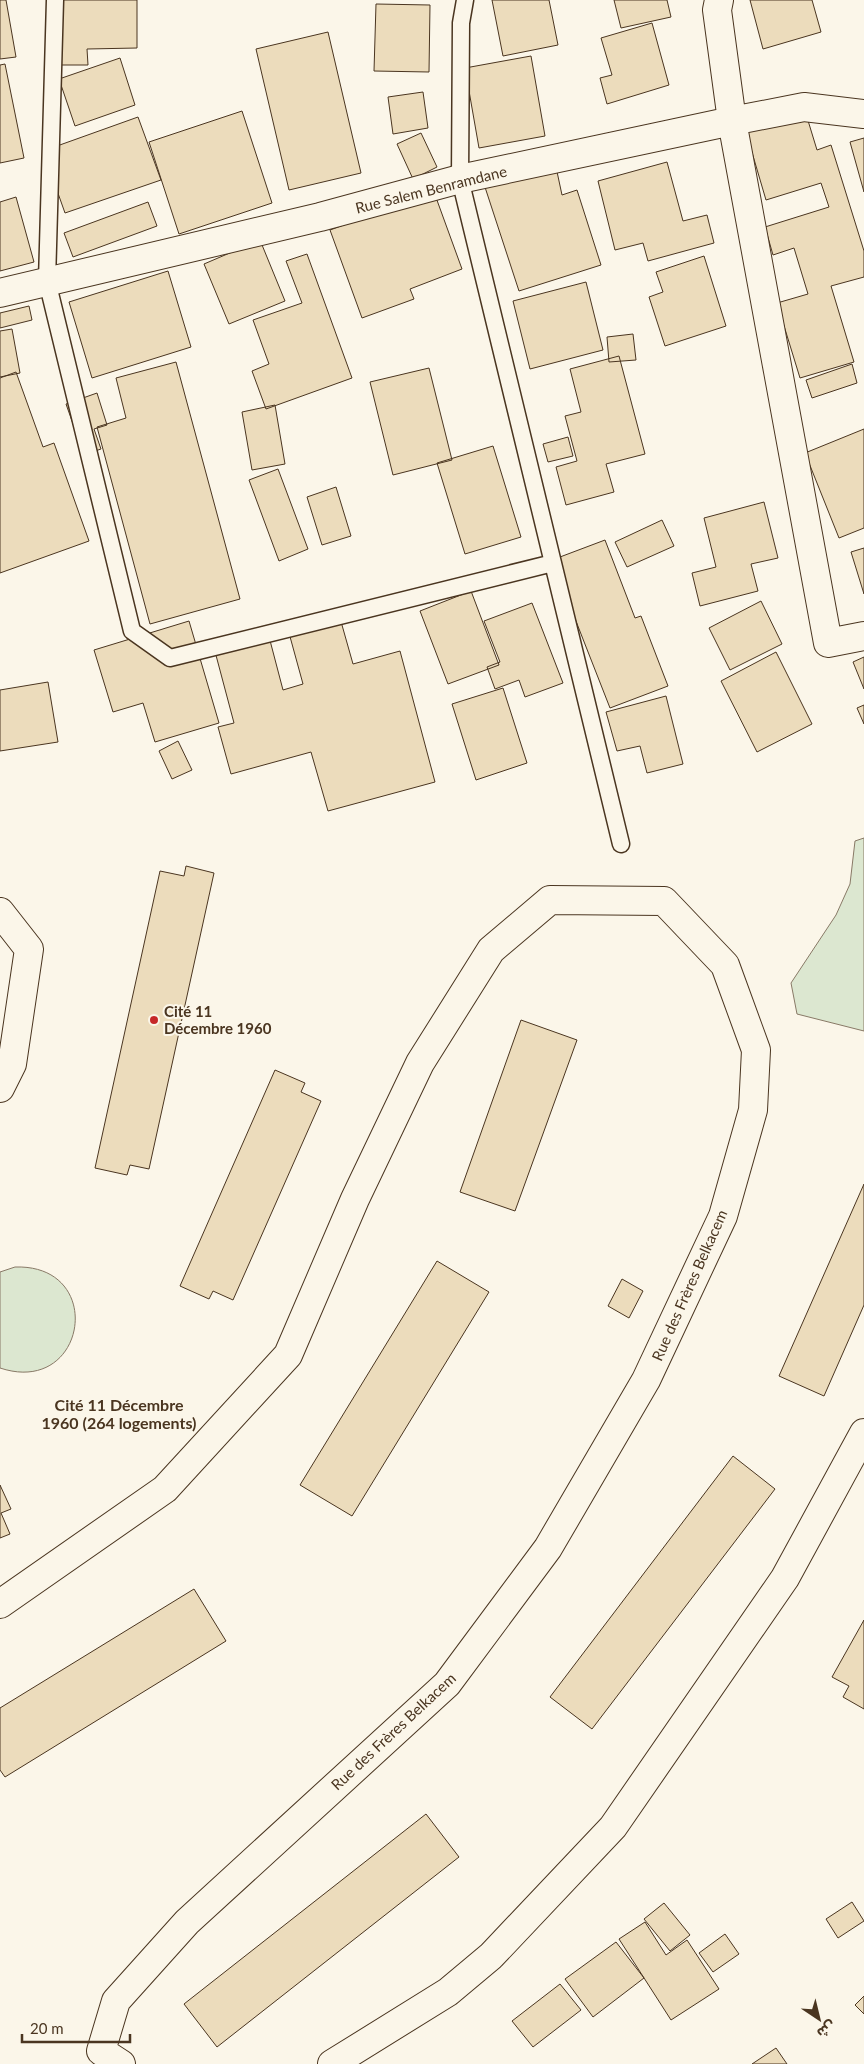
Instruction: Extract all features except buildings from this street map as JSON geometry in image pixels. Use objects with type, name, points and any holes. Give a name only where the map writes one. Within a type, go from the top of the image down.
[{"type":"street","points":[[719,0],[717,10],[732,121],[828,643],[864,636]]},
{"type":"street","name":"Rue Salem Benramdane","points":[[0,292],[320,217],[460,180],[732,121],[804,107],[864,114]]},
{"type":"street","name":"Rue des Frères Belkacem","points":[[0,1604],[165,1489],[288,1355],[354,1199],[420,1063],[491,950],[550,900],[664,901],[725,965],[756,1050],[753,1110],[722,1216],[646,1380],[548,1548],[447,1684],[187,1922],[116,2001],[102,2060]]},
{"type":"street","points":[[0,912],[29,949],[12,1064],[0,1088]]},
{"type":"street","points":[[332,2064],[448,1992],[491,1956],[613,1827],[785,1578],[864,1433]]},
{"type":"lane","points":[[55,0],[47,281],[132,631],[170,658],[553,563]]},
{"type":"lane","points":[[465,0],[461,22],[460,180],[621,844]]},
{"type":"green space","points":[[864,838],[864,1031],[797,1014],[791,983],[836,915],[850,884],[855,841]]},
{"type":"green space","points":[[15,1267],[44,1272],[64,1286],[74,1305],[75,1327],[67,1348],[52,1364],[29,1372],[0,1368],[0,1272]]},
{"type":"place","name":"Cité 11 Décembre 1960","points":[[154,1020]]},
{"type":"district","name":"Cité 11 Décembre 1960 (264 logements)","points":[[119,1413]]}]
